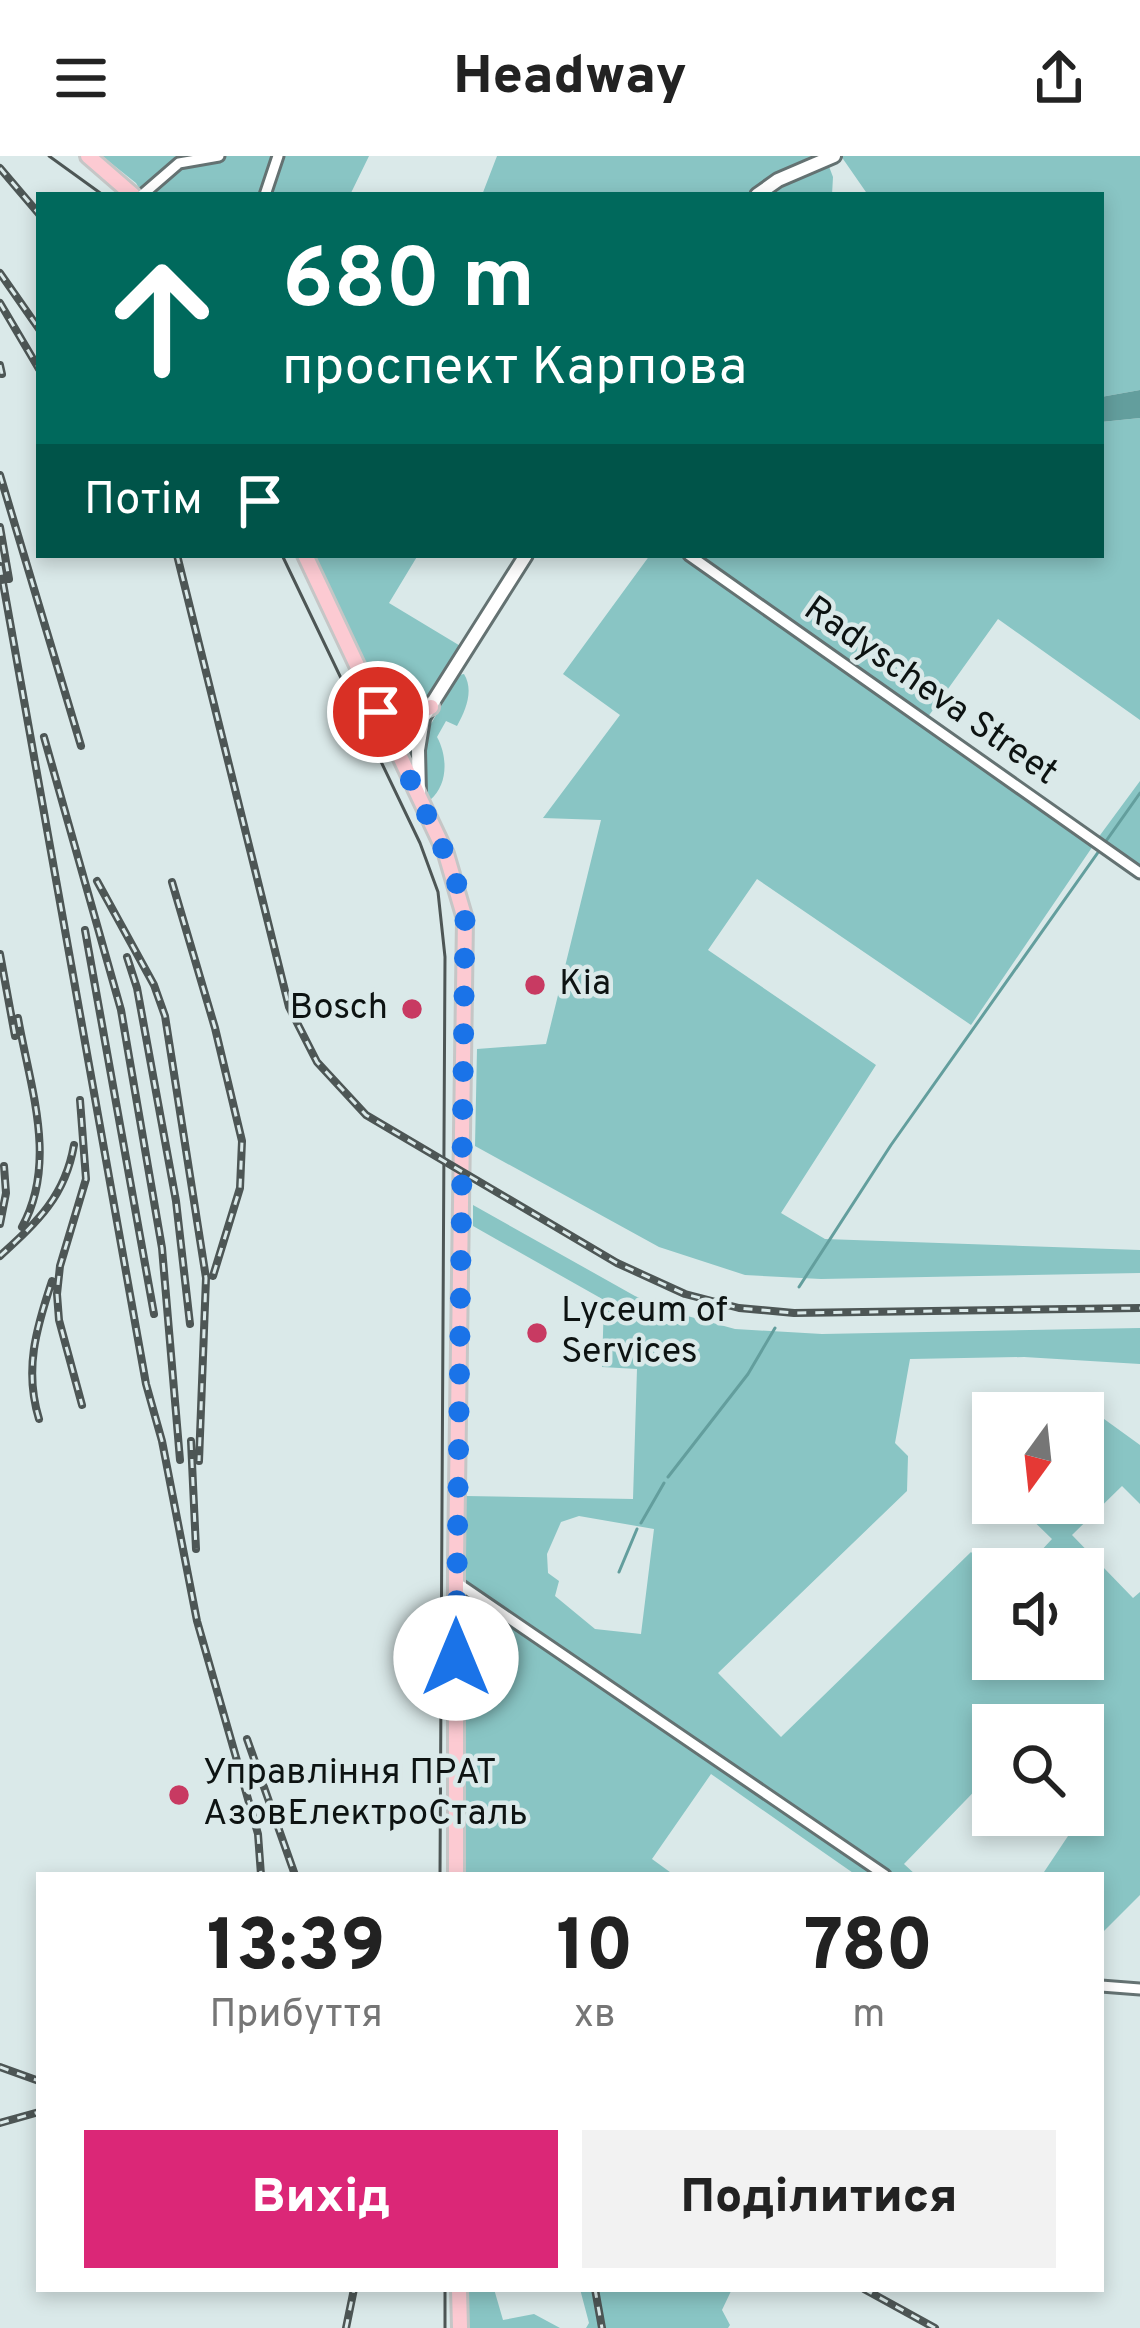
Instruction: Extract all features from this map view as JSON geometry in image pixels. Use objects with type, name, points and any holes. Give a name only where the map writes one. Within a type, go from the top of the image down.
[{"type":"main road","points":[[88,156],[133,192]]},
{"type":"main road","points":[[761,192],[834,156]]},
{"type":"main road","points":[[306,558],[457,882],[466,939],[456,1872]]},
{"type":"main road","points":[[394,745],[427,712],[524,558]]},
{"type":"main road","points":[[378,712],[403,718],[427,712]]},
{"type":"main road","points":[[420,799],[418,750],[427,712]]},
{"type":"main road","points":[[459,2292],[460,2328]]},
{"type":"street","points":[[141,192],[185,160],[219,156]]},
{"type":"street","points":[[266,192],[278,156]]},
{"type":"street","name":"Radyscheva Street","points":[[693,558],[1140,873]]},
{"type":"street","points":[[456,1582],[881,1872]]},
{"type":"street","points":[[1104,1986],[1140,1989]]},
{"type":"shaded area","points":[[102,156],[369,156],[351,192],[141,192]]},
{"type":"shaded area","points":[[497,156],[825,156],[833,177],[832,192],[483,192]]},
{"type":"shaded area","points":[[841,156],[1140,156],[1140,390],[1104,396],[1104,192],[866,192]]},
{"type":"shaded area","points":[[1140,390],[1140,418],[1104,422],[1104,396]]},
{"type":"shaded area","points":[[1140,418],[1140,720],[998,619],[925,721],[1095,842],[1140,781],[1140,873],[1095,843],[971,1025],[757,879],[708,950],[876,1065],[781,1213],[825,1239],[1140,1250],[1140,1273],[821,1279],[745,1275],[659,1247],[475,1146],[477,1049],[546,1044],[601,820],[543,818],[620,715],[563,674],[648,558],[1104,558],[1104,422]]},
{"type":"shaded area","points":[[312,558],[416,558],[389,603],[467,650],[404,746]]},
{"type":"shaded area","points":[[464,674],[468,700],[457,726],[446,721],[437,737],[444,770],[430,800],[421,751],[427,731],[459,675]]},
{"type":"shaded area","points":[[473,1205],[635,1296],[735,1329],[822,1334],[1140,1328],[1140,1364],[1024,1357],[910,1359],[895,1443],[908,1456],[907,1491],[718,1673],[781,1737],[971,1552],[972,1680],[1104,1680],[1104,1568],[1133,1598],[1140,1592],[1140,1895],[1104,1931],[1104,1872],[1044,1872],[1068,1836],[1104,1836],[1104,1704],[972,1704],[972,1794],[904,1864],[913,1872],[852,1872],[711,1774],[652,1859],[670,1872],[466,1872],[466,1496],[633,1499],[637,1369],[602,1367],[604,1300],[473,1226]],"holes":[[[579,1516],[654,1529],[641,1634],[595,1629],[555,1596],[559,1581],[548,1573],[547,1554],[561,1522]]]},
{"type":"shaded area","points":[[1104,1419],[1140,1445],[1140,1504],[1122,1486],[1104,1504]]},
{"type":"shaded area","points":[[1037,1524],[1083,1524],[1072,1535],[1085,1548],[1044,1548],[1052,1539]]},
{"type":"shaded area","points":[[468,2292],[495,2292],[503,2320],[534,2314],[560,2328],[468,2328]]},
{"type":"shaded area","points":[[581,2292],[731,2292],[722,2310],[728,2328],[586,2328],[589,2323]]},
{"type":"waterway","points":[[799,1287],[891,1145],[1140,793]]},
{"type":"waterway","points":[[668,1477],[748,1374],[775,1328]]},
{"type":"waterway","points":[[641,1523],[664,1483]]},
{"type":"waterway","points":[[619,1572],[637,1529]]},
{"type":"tram line","points":[[49,156],[99,192]]},
{"type":"tram line","points":[[283,558],[420,843],[438,892],[445,957],[440,1872]]},
{"type":"tram line","points":[[445,2292],[445,2328]]},
{"type":"railway","points":[[0,168],[36,210]]},
{"type":"railway","points":[[0,273],[36,325]]},
{"type":"railway","points":[[0,303],[36,364]]},
{"type":"railway","points":[[0,365],[2,374]]},
{"type":"railway","points":[[0,475],[81,746]]},
{"type":"railway","points":[[0,527],[9,579]]},
{"type":"railway","points":[[178,558],[289,1007],[317,1062],[366,1115],[617,1263],[685,1294],[739,1308],[794,1313],[1140,1308]]},
{"type":"railway","points":[[0,566],[146,1384],[162,1441],[197,1621],[258,1834],[261,1872]]},
{"type":"railway","points":[[44,737],[121,1010],[162,1248],[180,1460]]},
{"type":"railway","points":[[97,881],[154,985],[165,1016],[206,1278],[199,1461]]},
{"type":"railway","points":[[172,882],[242,1141],[240,1188],[213,1276]]},
{"type":"railway","points":[[85,930],[154,1314]]},
{"type":"railway","points":[[0,954],[15,1036]]},
{"type":"railway","points":[[127,957],[137,988],[176,1201],[190,1324]]},
{"type":"railway","points":[[18,1018],[40,1150],[33,1202],[22,1227]]},
{"type":"railway","points":[[80,1100],[86,1179],[60,1266],[57,1294],[59,1320],[82,1405]]},
{"type":"railway","points":[[0,1256],[56,1194],[74,1145]]},
{"type":"railway","points":[[0,1224],[6,1193],[4,1166]]},
{"type":"railway","points":[[39,1419],[32,1384],[34,1350],[52,1281]]},
{"type":"railway","points":[[191,1441],[196,1549]]},
{"type":"railway","points":[[247,1739],[294,1872]]},
{"type":"railway","points":[[0,2067],[36,2080]]},
{"type":"railway","points":[[0,2123],[36,2113]]},
{"type":"railway","points":[[346,2328],[353,2292]]},
{"type":"railway","points":[[596,2292],[602,2328]]},
{"type":"railway","points":[[869,2292],[935,2328]]},
{"type":"place","name":"Kia","points":[[535,985]]},
{"type":"place","name":"Bosch","points":[[412,1009]]},
{"type":"place","name":"Lyceum of Services","points":[[537,1333]]},
{"type":"place","name":"Управління ПРАТ АзовЕлектроСталь","points":[[179,1795]]},
{"type":"route","points":[[378,712],[454,872],[465,919],[456,1658]]}]
